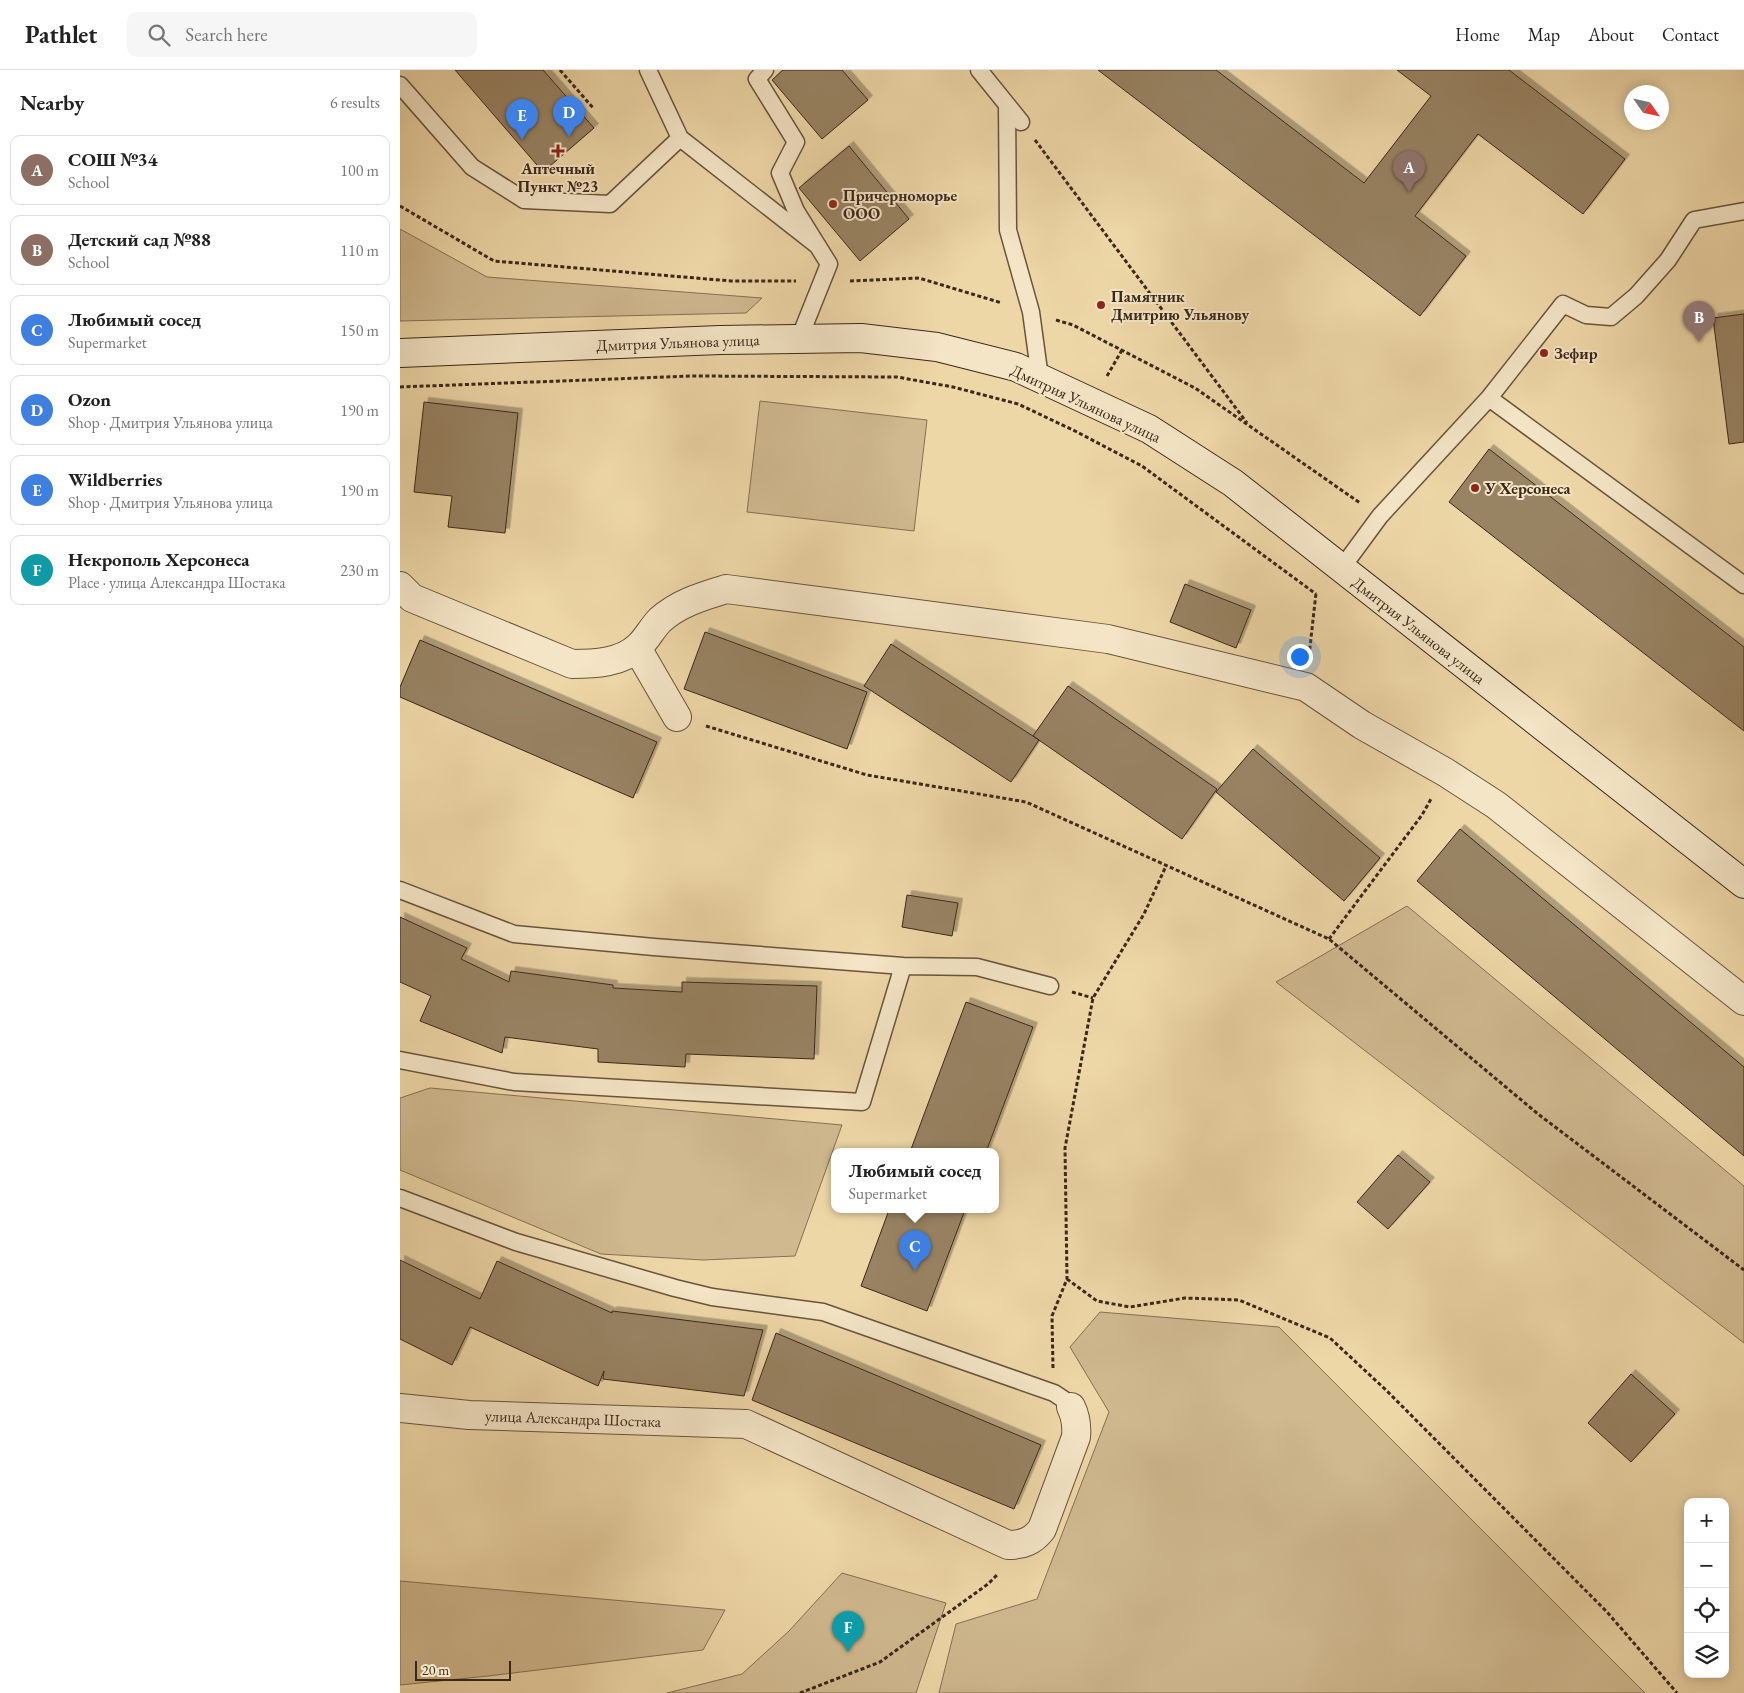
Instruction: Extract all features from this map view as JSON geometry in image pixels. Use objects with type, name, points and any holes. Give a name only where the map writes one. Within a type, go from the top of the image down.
[{"type":"street","name":"Дмитрия Ульянова улица","points":[[400,353],[720,340],[861,338],[937,347],[1016,367],[1149,429],[1234,483],[1744,884]]},
{"type":"street","points":[[400,586],[412,598],[572,664],[595,664],[617,659],[637,648],[661,620],[691,600],[726,589],[1108,639],[1306,687],[1362,725],[1445,772],[1496,805],[1744,1001]]},
{"type":"street","points":[[637,648],[677,717]]},
{"type":"street","points":[[1027,1542],[1042,1529],[1076,1437],[1075,1416],[1062,1400]]},
{"type":"street","name":"улица Александра Шостака","points":[[400,1408],[469,1415],[746,1424],[1008,1545],[1018,1545],[1027,1542]]},
{"type":"lane","points":[[648,70],[680,138],[818,246]]},
{"type":"lane","points":[[765,70],[757,79],[796,142],[780,173],[796,211],[829,264],[799,339]]},
{"type":"lane","points":[[979,70],[1021,122]]},
{"type":"lane","points":[[400,85],[472,166],[524,200],[610,204],[680,138]]},
{"type":"lane","points":[[1007,105],[1008,230],[1031,312],[1040,378]]},
{"type":"lane","points":[[1341,569],[1380,516],[1489,398],[1563,304],[1586,315],[1610,316],[1636,296],[1668,260],[1694,220],[1744,211]]},
{"type":"lane","points":[[1489,398],[1744,585]]},
{"type":"lane","points":[[400,890],[514,934],[664,948],[903,966],[977,967],[1050,986]]},
{"type":"lane","points":[[400,1060],[527,1083],[862,1102],[903,966]]},
{"type":"lane","points":[[400,1198],[516,1242],[675,1288],[712,1297],[823,1312],[1062,1400]]},
{"type":"path","points":[[560,70],[594,109]]},
{"type":"path","points":[[1021,122],[1249,426]]},
{"type":"path","points":[[400,387],[693,376],[897,377],[953,387],[1018,404],[1142,466],[1316,594]]},
{"type":"path","points":[[1306,687],[1320,552]]},
{"type":"path","points":[[677,717],[867,775],[1026,802],[1329,939],[1538,1114],[1744,1270]]},
{"type":"path","points":[[1329,939],[1422,815],[1445,772]]},
{"type":"path","points":[[1062,1400],[1052,1316],[1068,1279],[1065,1148],[1093,998],[1144,914],[1166,866]]},
{"type":"path","points":[[1068,1279],[1097,1301],[1130,1307],[1185,1298],[1239,1300],[1330,1338],[1387,1391],[1607,1612],[1677,1693]]},
{"type":"path","points":[[800,1693],[880,1662],[988,1584],[1027,1542]]},
{"type":"shaded area","points":[[400,229],[487,277],[762,298],[746,313],[400,321]]},
{"type":"shaded area","points":[[760,401],[927,420],[914,531],[747,512]]},
{"type":"shaded area","points":[[1407,906],[1744,1186],[1744,1343],[1276,982]]},
{"type":"shaded area","points":[[430,1088],[842,1125],[834,1148],[831,1148],[831,1156],[795,1256],[703,1260],[601,1254],[400,1170],[400,1098]]},
{"type":"shaded area","points":[[1100,1312],[1279,1327],[1645,1693],[939,1693],[956,1624],[1037,1599],[1109,1412],[1070,1347]]},
{"type":"shaded area","points":[[842,1573],[946,1603],[916,1693],[667,1693],[742,1674],[789,1631]]},
{"type":"shaded area","points":[[400,1581],[725,1610],[703,1650],[400,1685]]},
{"type":"building","points":[[455,70],[543,70],[594,128],[543,172]]},
{"type":"building","points":[[783,70],[842,70],[868,100],[822,139],[772,80]]},
{"type":"building","points":[[1098,70],[1216,70],[1364,183],[1431,96],[1397,70],[1509,70],[1625,159],[1583,214],[1478,134],[1415,216],[1466,256],[1420,316]]},
{"type":"building","points":[[849,146],[909,219],[860,261],[799,188]]},
{"type":"building","points":[[1744,314],[1744,442],[1729,444],[1713,318]]},
{"type":"building","points":[[424,402],[518,413],[505,533],[448,527],[452,496],[414,492]]},
{"type":"building","points":[[1489,449],[1744,647],[1744,731],[1449,502]]},
{"type":"building","points":[[1185,584],[1251,610],[1236,648],[1170,622]]},
{"type":"building","points":[[705,632],[867,692],[847,749],[684,689]]},
{"type":"building","points":[[420,640],[657,742],[633,798],[400,697],[400,687]]},
{"type":"building","points":[[891,644],[1039,740],[1011,782],[864,686]]},
{"type":"building","points":[[1068,686],[1217,789],[1182,839],[1033,736]]},
{"type":"building","points":[[1253,749],[1380,858],[1344,901],[1216,792]]},
{"type":"building","points":[[1460,829],[1744,1067],[1744,1156],[1417,881]]},
{"type":"building","points":[[907,895],[958,903],[952,936],[902,927]]},
{"type":"building","points":[[400,917],[467,948],[461,959],[509,982],[511,971],[613,985],[613,988],[682,992],[682,982],[817,986],[814,1059],[686,1054],[685,1067],[598,1062],[598,1049],[505,1037],[502,1053],[420,1021],[431,996],[400,982]]},
{"type":"building","points":[[966,1002],[1033,1027],[988,1148],[911,1148]]},
{"type":"building","points":[[1398,1155],[1430,1182],[1388,1229],[1357,1202]]},
{"type":"building","points":[[888,1213],[964,1213],[927,1311],[861,1286]]},
{"type":"building","points":[[400,1260],[480,1299],[497,1261],[612,1313],[612,1311],[763,1330],[744,1396],[603,1379],[604,1371],[598,1386],[470,1327],[452,1365],[400,1339]]},
{"type":"building","points":[[776,1333],[1041,1445],[1014,1509],[752,1400]]},
{"type":"building","points":[[1631,1374],[1675,1414],[1631,1462],[1588,1423]]},
{"type":"place","name":"Ozon","points":[[569,137]]},
{"type":"place","name":"Wildberries","points":[[522,140]]},
{"type":"place","name":"Аптечный Пункт №23","points":[[558,151]]},
{"type":"place","name":"СОШ №34","points":[[1409,192]]},
{"type":"place","name":"Причерноморье ООО","points":[[833,204]]},
{"type":"place","name":"Памятник Дмитрию Ульянову","points":[[1101,305]]},
{"type":"place","name":"Детский сад №88","points":[[1699,342]]},
{"type":"place","name":"Зефир","points":[[1544,353]]},
{"type":"place","name":"У Херсонеса","points":[[1475,488]]},
{"type":"place","name":"Любимый сосед","points":[[915,1271]]},
{"type":"place","name":"Некрополь Херсонеса","points":[[848,1652]]}]
